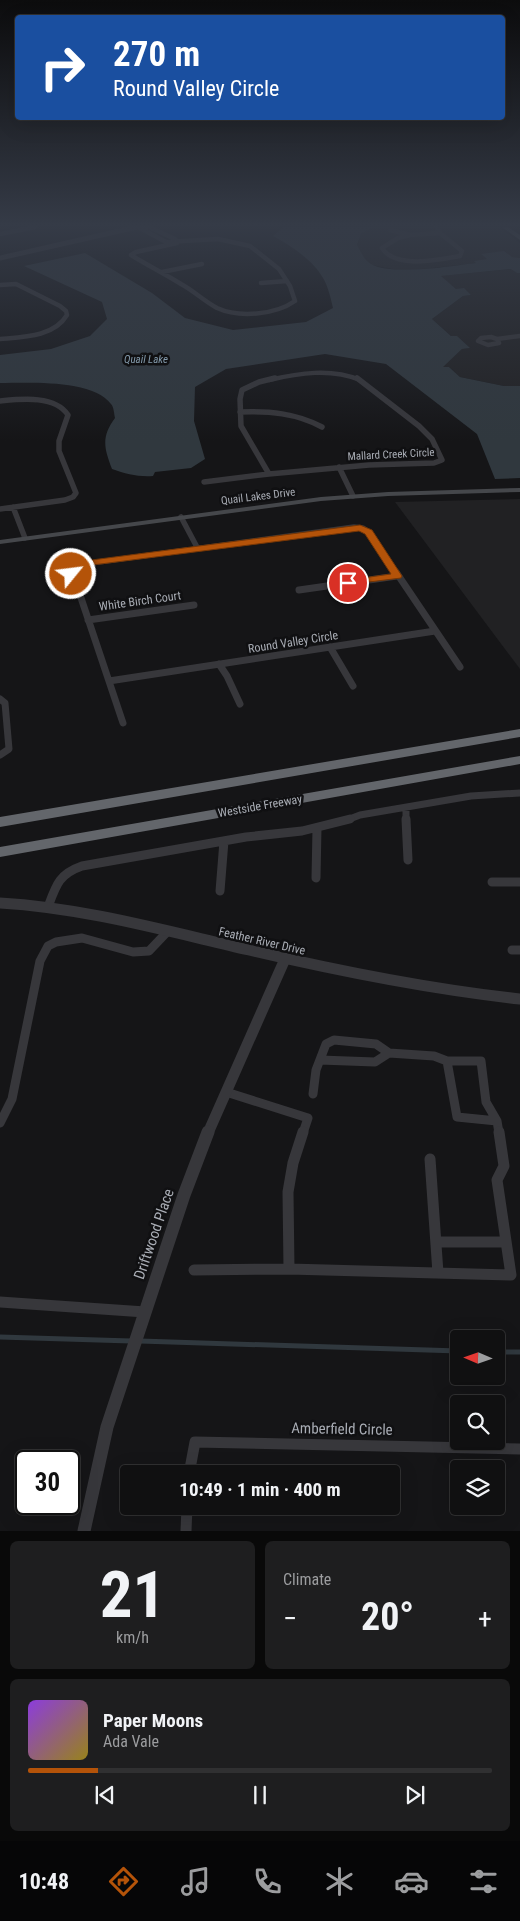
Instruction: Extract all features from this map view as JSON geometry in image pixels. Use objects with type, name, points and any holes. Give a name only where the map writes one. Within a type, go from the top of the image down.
[{"type":"highway","points":[[0,822],[520,733]]},
{"type":"highway","name":"Westside Freeway","points":[[0,852],[520,760]]},
{"type":"main road","name":"Quail Lakes Drive","points":[[0,542],[353,496],[520,490]]},
{"type":"street","points":[[0,339],[32,335],[62,324],[68,315],[66,311],[45,298]]},
{"type":"street","points":[[203,298],[218,308],[240,313],[278,309],[293,303],[295,298]]},
{"type":"street","points":[[498,340],[520,338]]},
{"type":"street","name":"Mallard Creek Circle","points":[[204,482],[339,467],[434,463],[440,462],[442,459],[432,439],[424,430],[362,381],[349,375],[318,373],[254,383],[245,387],[240,393],[241,426],[270,474]]},
{"type":"street","points":[[0,401],[47,401],[62,407],[68,415],[59,441],[59,451],[75,495],[66,500],[0,509]]},
{"type":"street","points":[[240,412],[291,414],[308,419],[322,427]]},
{"type":"street","name":"Mallard Creek Circle","points":[[339,467],[353,496]]},
{"type":"street","points":[[12,507],[25,538]]},
{"type":"street","points":[[181,517],[198,549]]},
{"type":"street","points":[[123,723],[70,571],[73,567],[360,528],[369,532],[460,667]]},
{"type":"street","points":[[299,590],[397,576]]},
{"type":"street","name":"White Birch Court","points":[[88,620],[194,605]]},
{"type":"street","name":"Round Valley Circle","points":[[109,681],[436,631]]},
{"type":"street","points":[[330,647],[353,686]]},
{"type":"street","points":[[219,664],[227,676],[240,704]]},
{"type":"street","points":[[0,699],[5,703],[9,749],[0,755]]},
{"type":"street","points":[[48,907],[60,877],[68,870],[224,841],[317,828],[360,815],[406,809],[471,796],[520,793]]},
{"type":"street","points":[[406,809],[408,860]]},
{"type":"street","points":[[316,878],[317,828]]},
{"type":"street","points":[[220,891],[224,841]]},
{"type":"street","points":[[492,882],[520,882]]},
{"type":"street","name":"Feather River Drive","points":[[0,903],[48,907],[103,916],[285,959],[428,988],[520,999]]},
{"type":"street","points":[[0,1123],[12,1099],[40,962],[48,946],[56,942],[82,938],[133,952],[150,951],[168,931]]},
{"type":"street","name":"Driftwood Place","points":[[84,1531],[107,1427],[184,1195],[226,1092],[285,959]]},
{"type":"street","points":[[194,1270],[289,1269],[511,1275],[497,1180],[504,1166],[496,1121],[486,1102],[480,1061],[448,1061],[434,1056],[389,1053],[376,1044],[334,1040],[326,1044],[320,1060],[313,1094]]},
{"type":"street","points":[[320,1060],[375,1062],[389,1053]]},
{"type":"street","points":[[448,1061],[458,1117],[496,1121]]},
{"type":"street","points":[[226,1092],[308,1118],[293,1163],[288,1192],[289,1269]]},
{"type":"street","points":[[430,1159],[438,1273]]},
{"type":"street","points":[[436,1242],[506,1242]]},
{"type":"street","points":[[0,1302],[145,1312]]},
{"type":"street","name":"Amberfield Circle","points":[[191,1465],[195,1442],[520,1449]]},
{"type":"street","points":[[186,1531],[187,1515]]},
{"type":"shaded area","points":[[460,298],[520,298],[520,386],[504,386],[460,377],[449,367],[442,367],[462,349],[469,348],[451,336],[432,319]]},
{"type":"shaded area","points":[[520,499],[520,669],[395,502]]},
{"type":"water","name":"Quail Lake","points":[[94,298],[159,298],[185,318],[233,330],[306,322],[333,308],[330,298],[460,298],[432,319],[451,336],[457,336],[470,348],[462,349],[443,367],[449,367],[460,377],[504,386],[520,386],[520,478],[495,479],[477,434],[386,364],[325,354],[226,369],[195,387],[194,421],[205,459],[191,468],[155,472],[153,476],[132,475],[112,469],[105,443],[108,431],[115,418],[112,405],[102,396],[75,386],[43,383],[0,383],[0,355],[51,349],[90,336],[107,319],[102,302]]},
{"type":"waterway","points":[[0,1337],[131,1341]]},
{"type":"waterway","points":[[140,1341],[450,1351]]},
{"type":"waterway","points":[[505,1352],[520,1352]]},
{"type":"route","points":[[71,574],[70,571],[77,565],[354,527],[369,532],[397,576],[348,583]]}]
